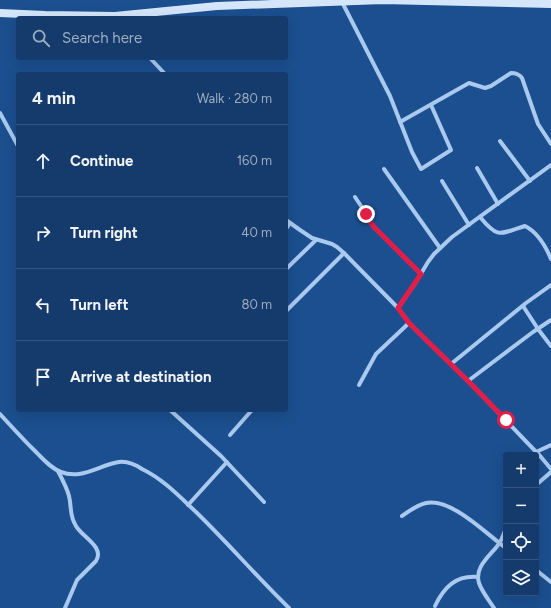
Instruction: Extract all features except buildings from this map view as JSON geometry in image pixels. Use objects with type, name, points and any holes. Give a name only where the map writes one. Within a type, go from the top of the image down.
[{"type":"main road","points":[[124,16],[217,6],[282,2],[400,0],[551,4]]},
{"type":"main road","points":[[0,13],[80,16]]},
{"type":"street","points":[[342,1],[390,96],[412,152],[421,169],[451,150],[431,105]]},
{"type":"street","points":[[152,60],[163,72]]},
{"type":"street","points":[[400,122],[469,83],[485,88],[491,86],[511,73],[515,73],[522,78],[538,124],[551,144]]},
{"type":"street","points":[[0,113],[16,142]]},
{"type":"street","points":[[500,140],[530,181]]},
{"type":"street","points":[[398,308],[428,262],[440,248],[452,237],[551,165]]},
{"type":"street","points":[[477,168],[498,204]]},
{"type":"street","points":[[384,169],[440,248]]},
{"type":"street","points":[[442,181],[469,225]]},
{"type":"street","points":[[355,197],[374,227],[421,274]]},
{"type":"street","points":[[480,217],[489,228],[498,233],[525,226],[529,228],[543,244],[551,259]]},
{"type":"street","points":[[288,221],[316,240],[332,244],[344,253],[398,308],[409,323],[468,381],[536,452],[551,445]]},
{"type":"street","points":[[288,267],[316,240]]},
{"type":"street","points":[[288,309],[344,253]]},
{"type":"street","points":[[451,364],[551,285]]},
{"type":"street","points":[[523,306],[551,346]]},
{"type":"street","points":[[468,381],[551,320]]},
{"type":"street","points":[[359,385],[376,354],[409,323]]},
{"type":"street","points":[[172,412],[214,449],[264,502]]},
{"type":"street","points":[[230,435],[250,412]]},
{"type":"street","points":[[0,414],[40,456],[62,473],[82,474],[120,462],[127,462],[142,468],[158,479],[188,505],[228,544],[268,588],[289,608]]},
{"type":"street","points":[[539,455],[551,469]]},
{"type":"street","points":[[188,505],[227,462]]},
{"type":"street","points":[[58,471],[70,498],[72,519],[77,528],[97,549],[98,554],[96,561],[77,580],[65,608]]},
{"type":"street","points":[[539,482],[551,472]]},
{"type":"street","points":[[402,516],[413,508],[428,502],[448,506],[470,519],[503,546]]},
{"type":"street","points":[[494,608],[482,590],[478,577],[483,563],[500,543],[503,536]]},
{"type":"street","points":[[539,572],[551,582]]},
{"type":"street","points":[[435,606],[445,590],[451,584],[467,576],[478,577]]},
{"type":"route","points":[[366,214],[374,227],[421,274],[398,308],[409,323],[506,420]]}]
